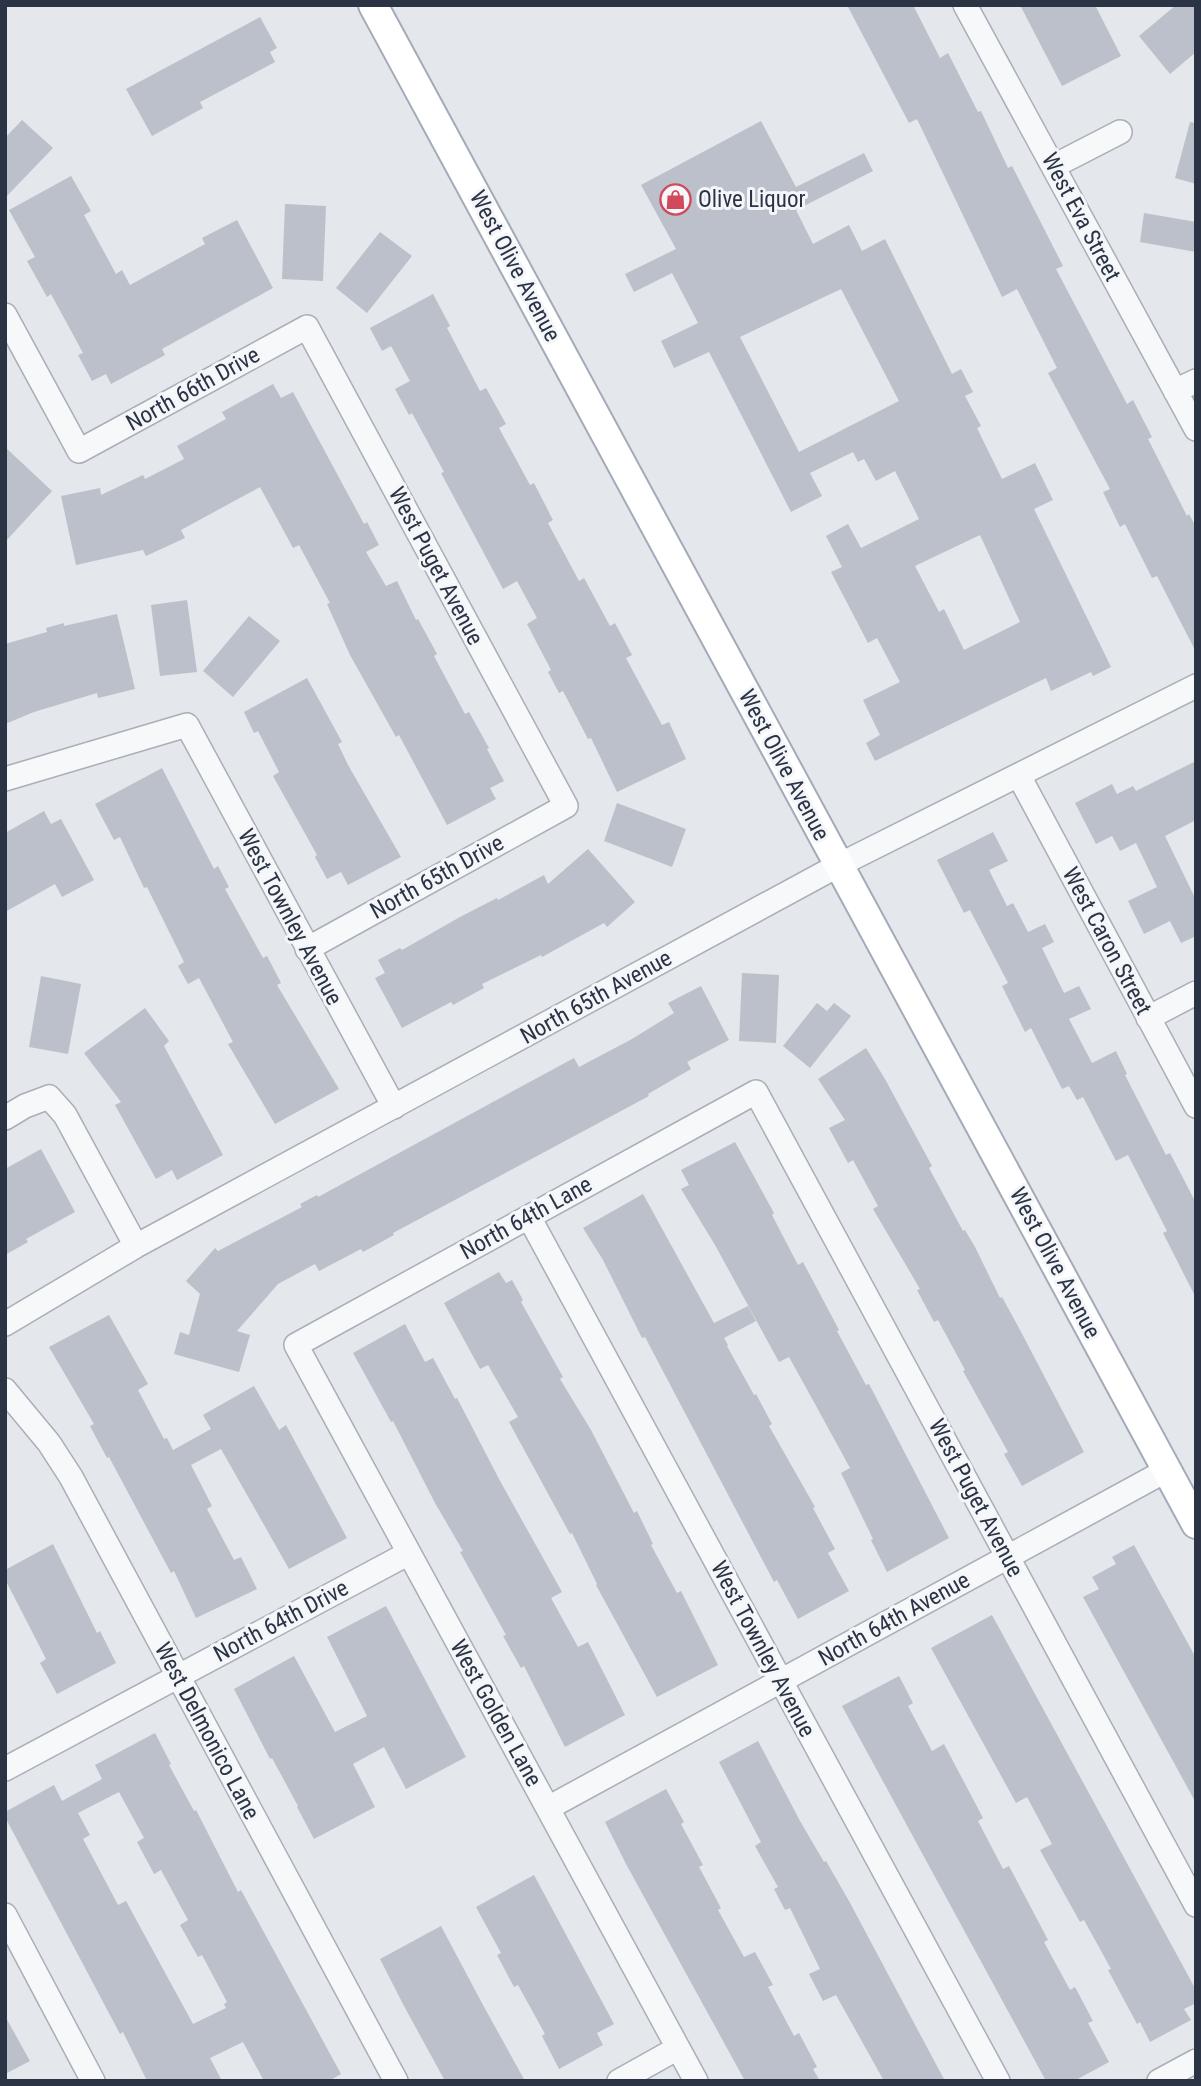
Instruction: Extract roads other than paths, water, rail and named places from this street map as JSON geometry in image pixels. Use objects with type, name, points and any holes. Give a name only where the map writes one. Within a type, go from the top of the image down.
[{"type":"main road","name":"West Olive Avenue","points":[[373,5],[1196,1524]]},
{"type":"street","name":"West Eva Street","points":[[965,5],[1054,166],[1186,386],[1196,429]]},
{"type":"street","points":[[1054,166],[1120,132]]},
{"type":"street","name":"North 66th Drive","points":[[5,315],[79,451],[307,327]]},
{"type":"street","name":"West Puget Avenue","points":[[307,327],[566,806]]},
{"type":"street","name":"North 65th Avenue","points":[[5,1324],[136,1247],[839,865],[1196,686]]},
{"type":"street","name":"West Townley Avenue","points":[[5,779],[187,725],[394,1107]]},
{"type":"street","name":"West Caron Street","points":[[1019,776],[1196,1106]]},
{"type":"street","name":"North 65th Drive","points":[[307,949],[566,806]]},
{"type":"street","points":[[1148,1018],[1196,993]]},
{"type":"street","name":"West Puget Avenue","points":[[756,1092],[1196,1905]]},
{"type":"street","name":"North 64th Lane","points":[[296,1345],[756,1092]]},
{"type":"street","points":[[5,1118],[25,1106],[49,1097],[65,1115],[136,1247]]},
{"type":"street","name":"West Townley Avenue","points":[[529,1217],[998,2081]]},
{"type":"street","name":"West Golden Lane","points":[[296,1345],[696,2081]]},
{"type":"street","name":"West Delmonico Lane","points":[[5,1390],[49,1443],[71,1477],[396,2081]]},
{"type":"street","name":"North 64th Avenue","points":[[548,1808],[1167,1470]]},
{"type":"street","name":"North 64th Drive","points":[[5,1769],[409,1553]]},
{"type":"street","points":[[5,1914],[93,2081]]},
{"type":"street","points":[[619,2081],[678,2048]]},
{"type":"street","points":[[1159,2081],[1196,2061]]},
{"type":"place","name":"Olive Liquor","points":[[675,199]]}]
